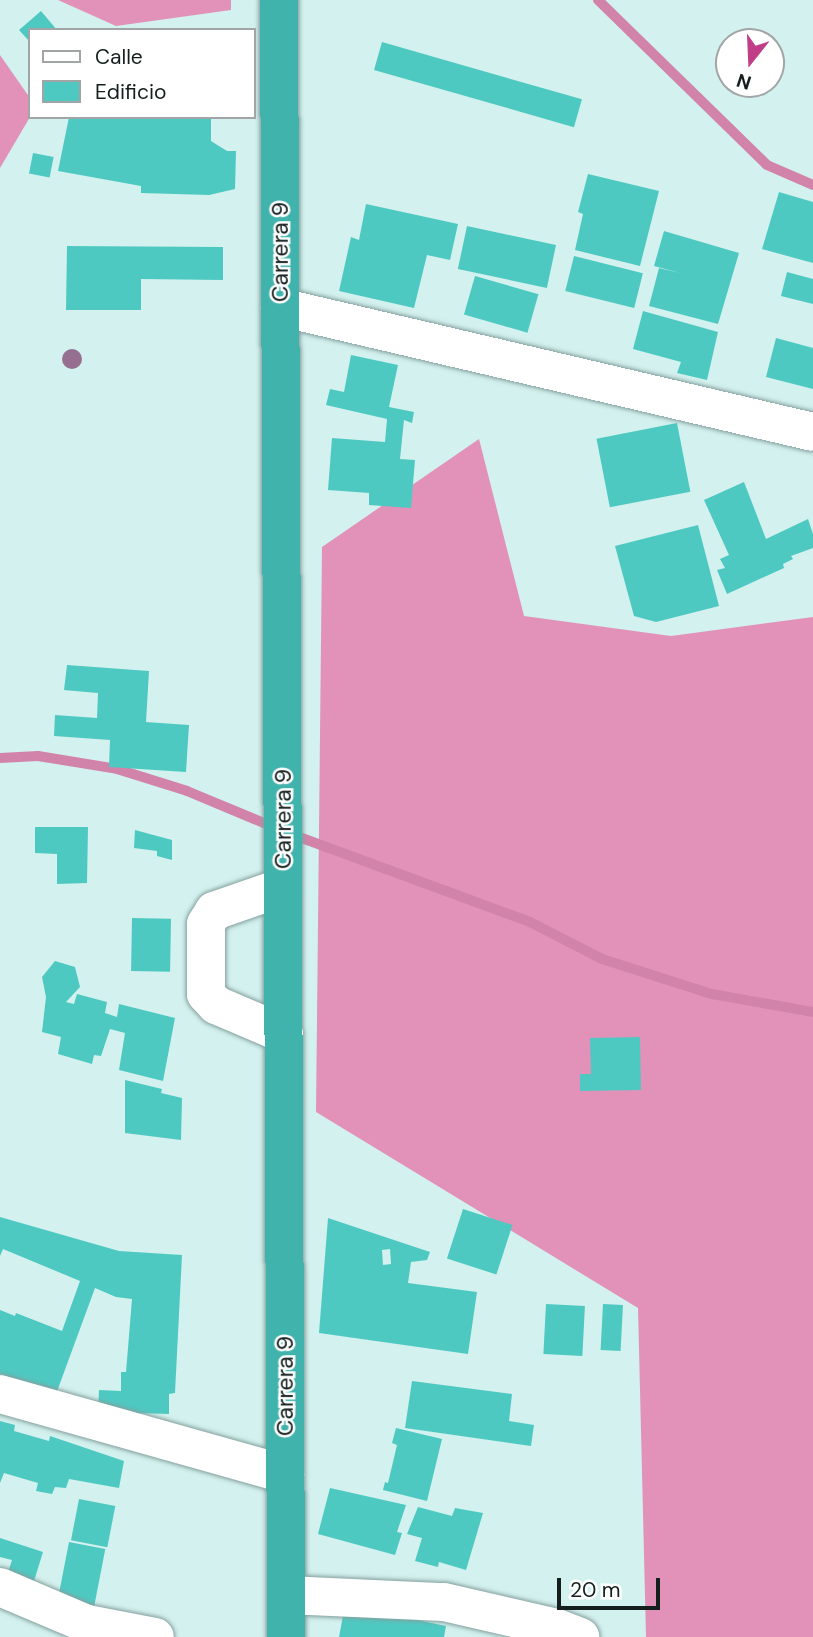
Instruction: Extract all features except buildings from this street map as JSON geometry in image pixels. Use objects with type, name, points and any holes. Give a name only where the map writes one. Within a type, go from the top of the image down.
[{"type":"highway","name":"Carrera 9","points":[[279,0],[287,1595],[285,1637]]},
{"type":"street","points":[[280,307],[813,432]]},
{"type":"street","points":[[283,887],[214,911],[206,924],[206,994],[216,1005],[284,1034]]},
{"type":"street","points":[[0,1394],[285,1474]]},
{"type":"street","points":[[0,1587],[87,1624],[155,1637]]},
{"type":"street","points":[[287,1595],[444,1602],[557,1628],[580,1637]]},
{"type":"shaded area","points":[[58,0],[231,0],[231,10],[116,26]]},
{"type":"shaded area","points":[[0,55],[28,95],[29,119],[0,168]]},
{"type":"shaded area","points":[[479,439],[524,616],[671,636],[813,617],[813,1637],[646,1637],[638,1308],[316,1112],[322,547]]},
{"type":"waterway","points":[[598,0],[767,165],[813,185]]},
{"type":"waterway","points":[[0,758],[38,756],[117,769],[187,791],[276,828]]},
{"type":"waterway","points":[[291,834],[530,922],[602,959],[712,994],[813,1012]]}]
